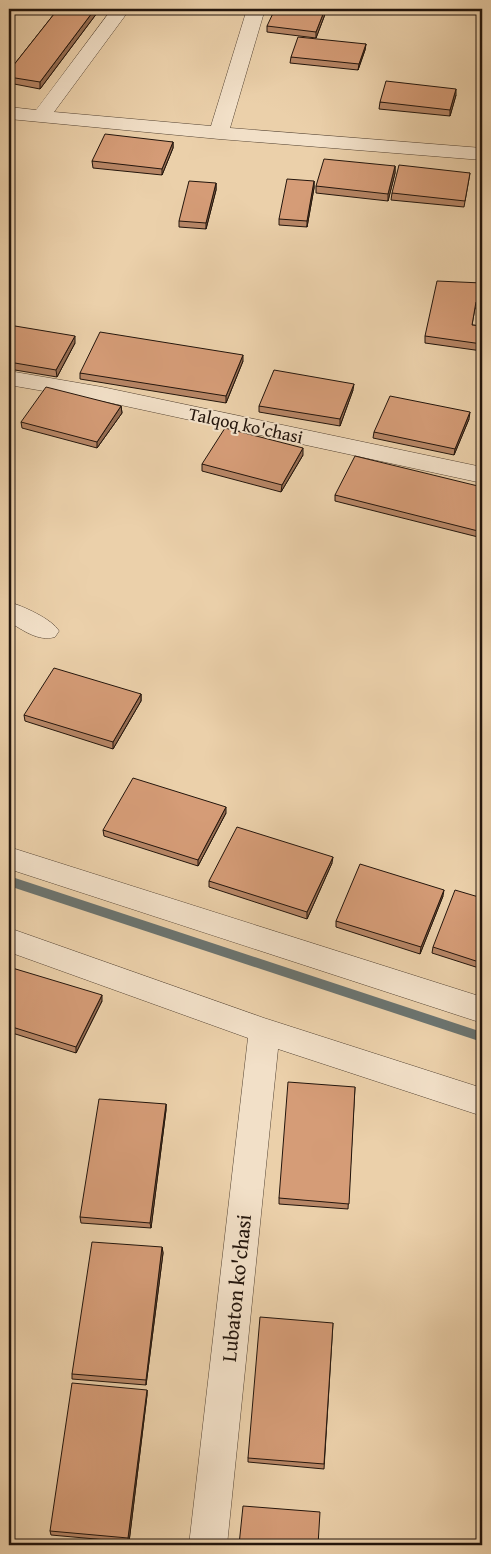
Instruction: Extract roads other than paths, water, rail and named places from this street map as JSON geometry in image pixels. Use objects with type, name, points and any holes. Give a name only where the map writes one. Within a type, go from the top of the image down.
[{"type":"street","points":[[40,117],[122,9]]},
{"type":"street","points":[[219,133],[256,9]]},
{"type":"street","points":[[9,113],[219,133],[482,154]]},
{"type":"street","name":"Talqoq ko'chasi","points":[[9,378],[111,396],[482,475]]},
{"type":"street","points":[[9,611],[46,631]]},
{"type":"street","points":[[9,858],[482,1010]]},
{"type":"street","points":[[9,940],[264,1031],[482,1102]]},
{"type":"street","name":"Lubaton ko'chasi","points":[[208,1545],[264,1031]]},
{"type":"waterway","points":[[9,881],[482,1037]]}]
